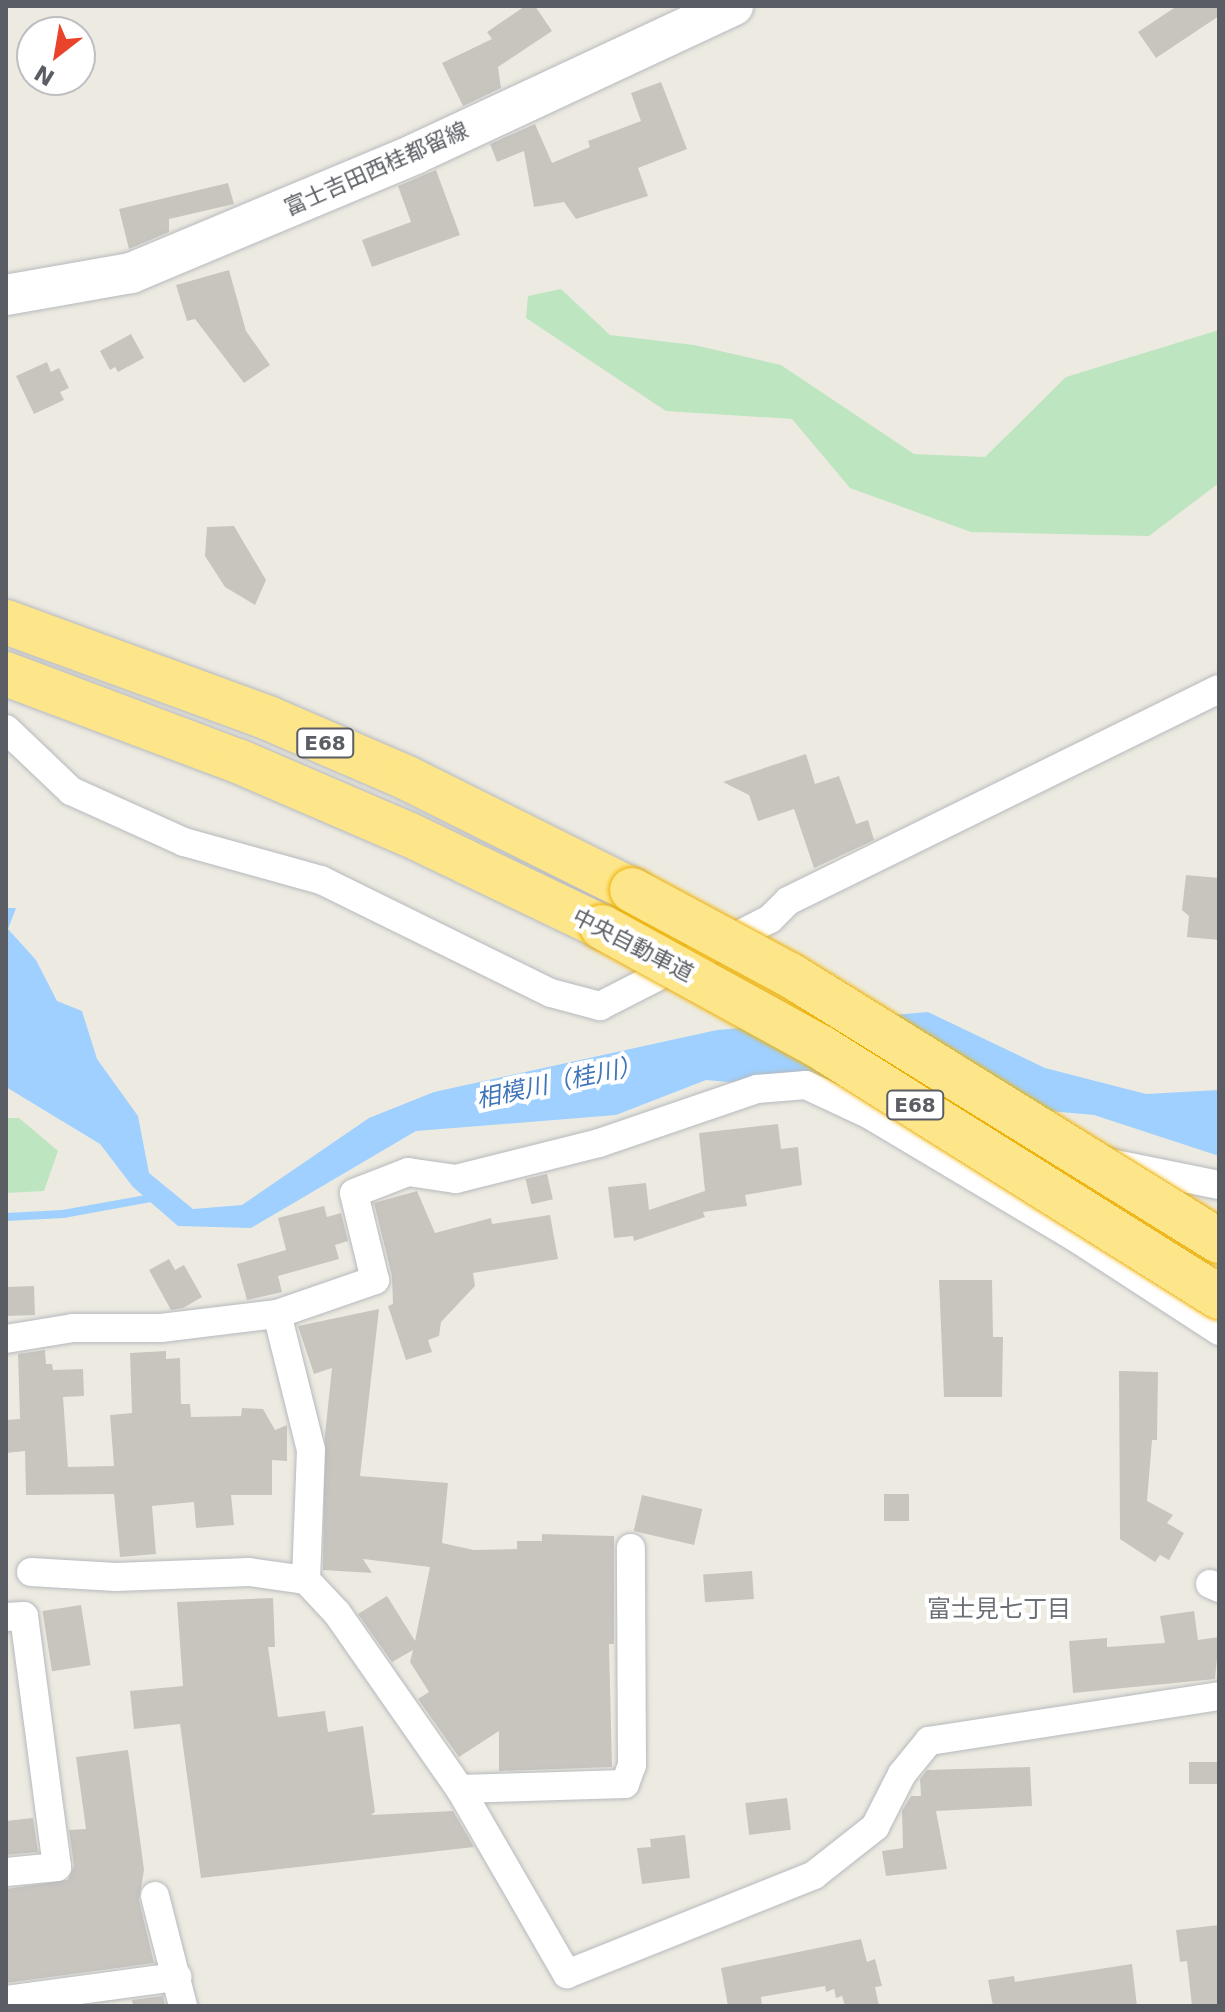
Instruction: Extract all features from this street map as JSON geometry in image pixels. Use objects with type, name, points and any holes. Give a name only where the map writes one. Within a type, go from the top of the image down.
[{"type":"highway","name":"E68","points":[[6,622],[268,718],[407,778],[632,890],[790,975],[1219,1241]]},
{"type":"highway","name":"中央自動車道","points":[[6,674],[238,761],[410,835],[602,927],[860,1071],[1219,1297]]},
{"type":"main road","name":"富士吉田西桂都留線","points":[[6,295],[131,273],[415,154],[733,6]]},
{"type":"street","points":[[6,729],[71,791],[184,842],[321,880],[551,993],[600,1006],[770,919],[788,901],[1219,689]]},
{"type":"street","points":[[6,1339],[73,1328],[161,1328],[277,1314],[375,1280],[354,1193],[408,1172],[456,1179],[599,1143],[757,1089],[806,1085],[868,1114],[1076,1238],[1219,1331]]},
{"type":"street","points":[[868,1114],[1219,1185]]},
{"type":"street","points":[[277,1314],[311,1450],[306,1580]]},
{"type":"street","points":[[460,1789],[625,1784],[632,1765],[631,1548]]},
{"type":"street","points":[[31,1572],[116,1577],[249,1572],[306,1580],[337,1613],[460,1789],[567,1974],[814,1875],[875,1827],[902,1774],[929,1741],[1219,1696]]},
{"type":"street","points":[[6,1617],[24,1616],[57,1867],[6,1872]]},
{"type":"street","points":[[155,1896],[183,2006]]},
{"type":"street","points":[[6,2000],[177,1977]]},
{"type":"green space","points":[[561,289],[610,335],[694,345],[781,365],[914,454],[985,457],[1066,377],[1219,330],[1219,483],[1149,536],[971,532],[850,488],[792,419],[666,411],[526,318],[528,296]]},
{"type":"green space","points":[[6,1118],[19,1118],[58,1151],[44,1191],[6,1193]]},
{"type":"water","name":"相模川（桂川）","points":[[6,908],[16,908],[8,929],[36,960],[57,1001],[82,1011],[97,1059],[138,1116],[149,1173],[193,1209],[242,1205],[369,1118],[434,1092],[717,1030],[928,1012],[1045,1068],[1146,1094],[1219,1090],[1219,1156],[1094,1115],[706,1080],[616,1115],[416,1131],[251,1228],[178,1226],[133,1187],[100,1144],[6,1087]]},
{"type":"building","points":[[525,6],[535,6],[552,31],[498,67],[501,88],[463,106],[442,63],[492,39],[487,32]]},
{"type":"building","points":[[1177,6],[1219,6],[1219,16],[1156,58],[1138,32]]},
{"type":"building","points":[[661,82],[687,149],[638,168],[648,196],[576,219],[564,202],[534,207],[524,151],[497,162],[490,144],[535,124],[552,163],[590,147],[588,141],[641,121],[631,93]]},
{"type":"building","points":[[436,170],[460,235],[372,267],[362,240],[411,222],[398,186]]},
{"type":"building","points":[[228,183],[234,204],[169,219],[169,232],[129,249],[119,209]]},
{"type":"building","points":[[229,270],[246,331],[270,365],[244,383],[195,319],[187,321],[176,285]]},
{"type":"building","points":[[131,334],[144,358],[118,372],[115,367],[110,370],[100,351]]},
{"type":"building","points":[[47,362],[51,372],[59,368],[69,388],[60,392],[64,400],[34,414],[16,376]]},
{"type":"building","points":[[234,526],[266,580],[255,605],[225,587],[205,556],[207,527]]},
{"type":"building","points":[[806,754],[815,784],[839,776],[856,824],[868,820],[874,840],[814,868],[794,809],[758,821],[749,795],[723,782]]},
{"type":"building","points":[[1186,875],[1219,878],[1219,940],[1187,937],[1189,916],[1182,910]]},
{"type":"building","points":[[778,1124],[781,1149],[798,1147],[802,1185],[745,1195],[747,1206],[703,1212],[705,1217],[634,1241],[633,1236],[614,1238],[608,1187],[646,1183],[649,1210],[705,1191],[699,1133]]},
{"type":"building","points":[[547,1174],[553,1199],[531,1204],[526,1179]]},
{"type":"building","points":[[417,1191],[435,1233],[491,1218],[492,1224],[550,1215],[558,1259],[473,1273],[475,1286],[441,1322],[439,1336],[428,1340],[432,1352],[406,1360],[388,1306],[393,1304],[392,1276],[374,1203]]},
{"type":"building","points":[[324,1206],[327,1217],[341,1213],[348,1241],[335,1245],[339,1259],[278,1276],[282,1292],[247,1300],[237,1264],[286,1250],[278,1218]]},
{"type":"building","points":[[169,1259],[175,1270],[184,1265],[202,1297],[183,1308],[171,1310],[149,1270]]},
{"type":"building","points":[[939,1280],[992,1280],[993,1337],[1003,1337],[1002,1397],[944,1397]]},
{"type":"building","points":[[34,1286],[35,1315],[7,1316],[6,1287]]},
{"type":"building","points":[[379,1309],[360,1476],[448,1483],[442,1543],[474,1550],[517,1549],[517,1541],[542,1541],[542,1534],[614,1536],[614,1644],[609,1644],[612,1767],[499,1771],[499,1731],[459,1757],[418,1699],[429,1692],[410,1662],[413,1650],[392,1662],[358,1614],[387,1596],[415,1641],[430,1567],[363,1559],[372,1573],[323,1570],[325,1435],[332,1368],[314,1374],[298,1326]]},
{"type":"building","points":[[45,1350],[46,1364],[52,1364],[53,1370],[83,1369],[84,1396],[63,1397],[68,1467],[114,1466],[110,1415],[132,1413],[130,1353],[166,1351],[166,1359],[180,1358],[181,1404],[190,1404],[191,1417],[241,1416],[242,1408],[263,1409],[275,1430],[287,1425],[287,1461],[272,1460],[272,1495],[231,1495],[234,1525],[196,1528],[194,1502],[152,1506],[156,1554],[120,1557],[114,1494],[26,1495],[25,1451],[6,1453],[6,1420],[20,1419],[18,1354]]},
{"type":"building","points":[[1119,1371],[1158,1372],[1157,1440],[1152,1440],[1147,1501],[1173,1515],[1167,1523],[1184,1533],[1169,1560],[1160,1555],[1155,1562],[1120,1539]]},
{"type":"building","points":[[884,1494],[909,1494],[909,1521],[884,1521]]},
{"type":"building","points":[[642,1495],[702,1509],[694,1545],[634,1531]]},
{"type":"building","points":[[752,1571],[754,1599],[705,1602],[703,1574]]},
{"type":"building","points":[[273,1598],[275,1647],[268,1647],[278,1717],[325,1711],[328,1732],[363,1726],[375,1812],[371,1815],[453,1811],[474,1847],[201,1878],[180,1724],[134,1729],[130,1691],[183,1686],[177,1602]]},
{"type":"building","points":[[81,1605],[91,1665],[52,1671],[42,1611]]},
{"type":"building","points":[[1194,1611],[1198,1640],[1219,1637],[1215,1679],[1073,1693],[1069,1641],[1107,1638],[1107,1647],[1165,1643],[1160,1616]]},
{"type":"building","points":[[128,1750],[144,1870],[139,1900],[154,1963],[6,1983],[6,1889],[68,1880],[74,1866],[69,1830],[86,1829],[76,1757]]},
{"type":"building","points":[[1189,1762],[1219,1762],[1219,1784],[1189,1784]]},
{"type":"building","points":[[1030,1767],[1032,1806],[936,1811],[947,1869],[886,1876],[882,1851],[903,1848],[902,1811],[911,1796],[921,1796],[920,1779],[927,1770]]},
{"type":"building","points":[[787,1798],[791,1830],[749,1835],[745,1803]]},
{"type":"building","points":[[33,1818],[38,1852],[6,1855],[6,1821]]},
{"type":"building","points":[[685,1835],[690,1878],[642,1884],[637,1848],[651,1847],[650,1839]]},
{"type":"building","points":[[1219,1925],[1219,2006],[1192,2006],[1187,1961],[1180,1962],[1176,1930]]},
{"type":"building","points":[[861,1939],[867,1962],[875,1959],[882,1986],[875,1987],[879,2006],[845,2006],[842,1996],[836,1998],[834,1989],[826,1992],[825,1986],[761,1997],[762,2006],[728,2006],[721,1968]]},
{"type":"building","points":[[1132,1964],[1137,2006],[993,2006],[988,1980],[1014,1976],[1015,1982]]},
{"type":"building","points":[[163,1996],[165,2006],[133,2006],[132,2000]]},
{"type":"waterway","points":[[6,1217],[63,1214],[157,1197]]},
{"type":"district","name":"富士見七丁目","points":[[999,1610]]}]
